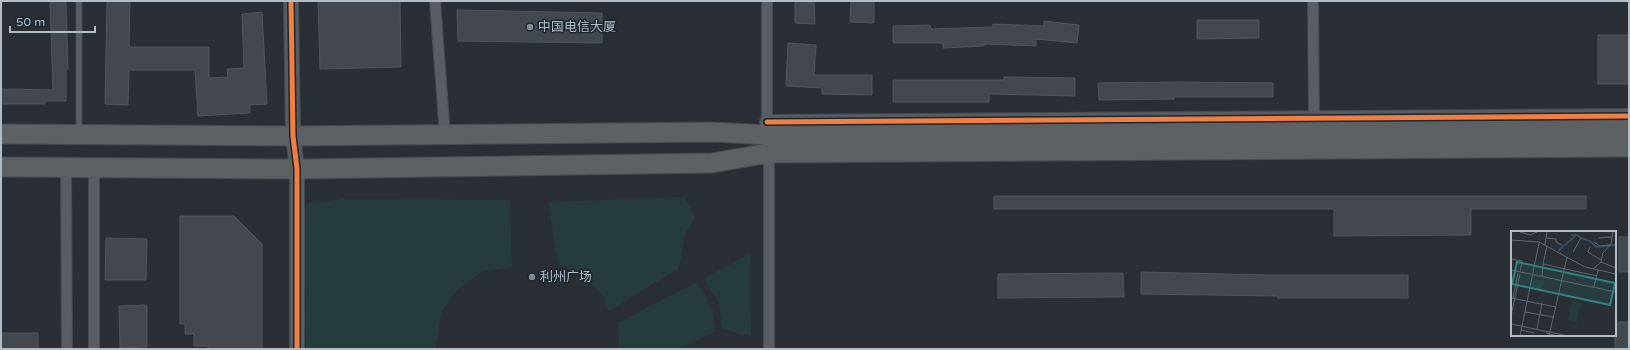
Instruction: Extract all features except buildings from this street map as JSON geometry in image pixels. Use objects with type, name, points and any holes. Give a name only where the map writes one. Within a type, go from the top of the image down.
[{"type":"highway","points":[[1,134],[293,136],[445,135],[713,132],[767,128],[1314,133],[1629,129]]},
{"type":"highway","points":[[1,167],[297,169],[712,163],[769,153],[1314,133],[1629,147]]},
{"type":"street","points":[[291,1],[293,136],[297,169],[296,349]]},
{"type":"street","points":[[435,1],[445,135]]},
{"type":"street","points":[[767,1],[769,349]]},
{"type":"street","points":[[1313,1],[1314,133],[1629,116]]},
{"type":"street","points":[[66,168],[66,349]]},
{"type":"street","points":[[94,168],[94,349]]},
{"type":"lane","points":[[79,1],[79,135]]},
{"type":"green space","points":[[685,197],[695,218],[685,234],[679,268],[609,311],[601,294],[595,287],[575,272],[558,264],[548,202]]},
{"type":"green space","points":[[344,199],[510,200],[512,267],[482,272],[457,290],[442,311],[436,349],[306,349],[304,204]]},
{"type":"green space","points":[[750,254],[751,335],[739,334],[722,328],[719,304],[704,278]]},
{"type":"green space","points":[[697,282],[710,304],[716,331],[678,349],[619,349],[618,323]]},
{"type":"cycle path","points":[[291,1],[293,136],[297,169],[297,349]]},
{"type":"cycle path","points":[[767,122],[1629,116]]},
{"type":"place","name":"中国电信大厦","points":[[530,27]]},
{"type":"place","name":"利州广场","points":[[532,277]]}]
